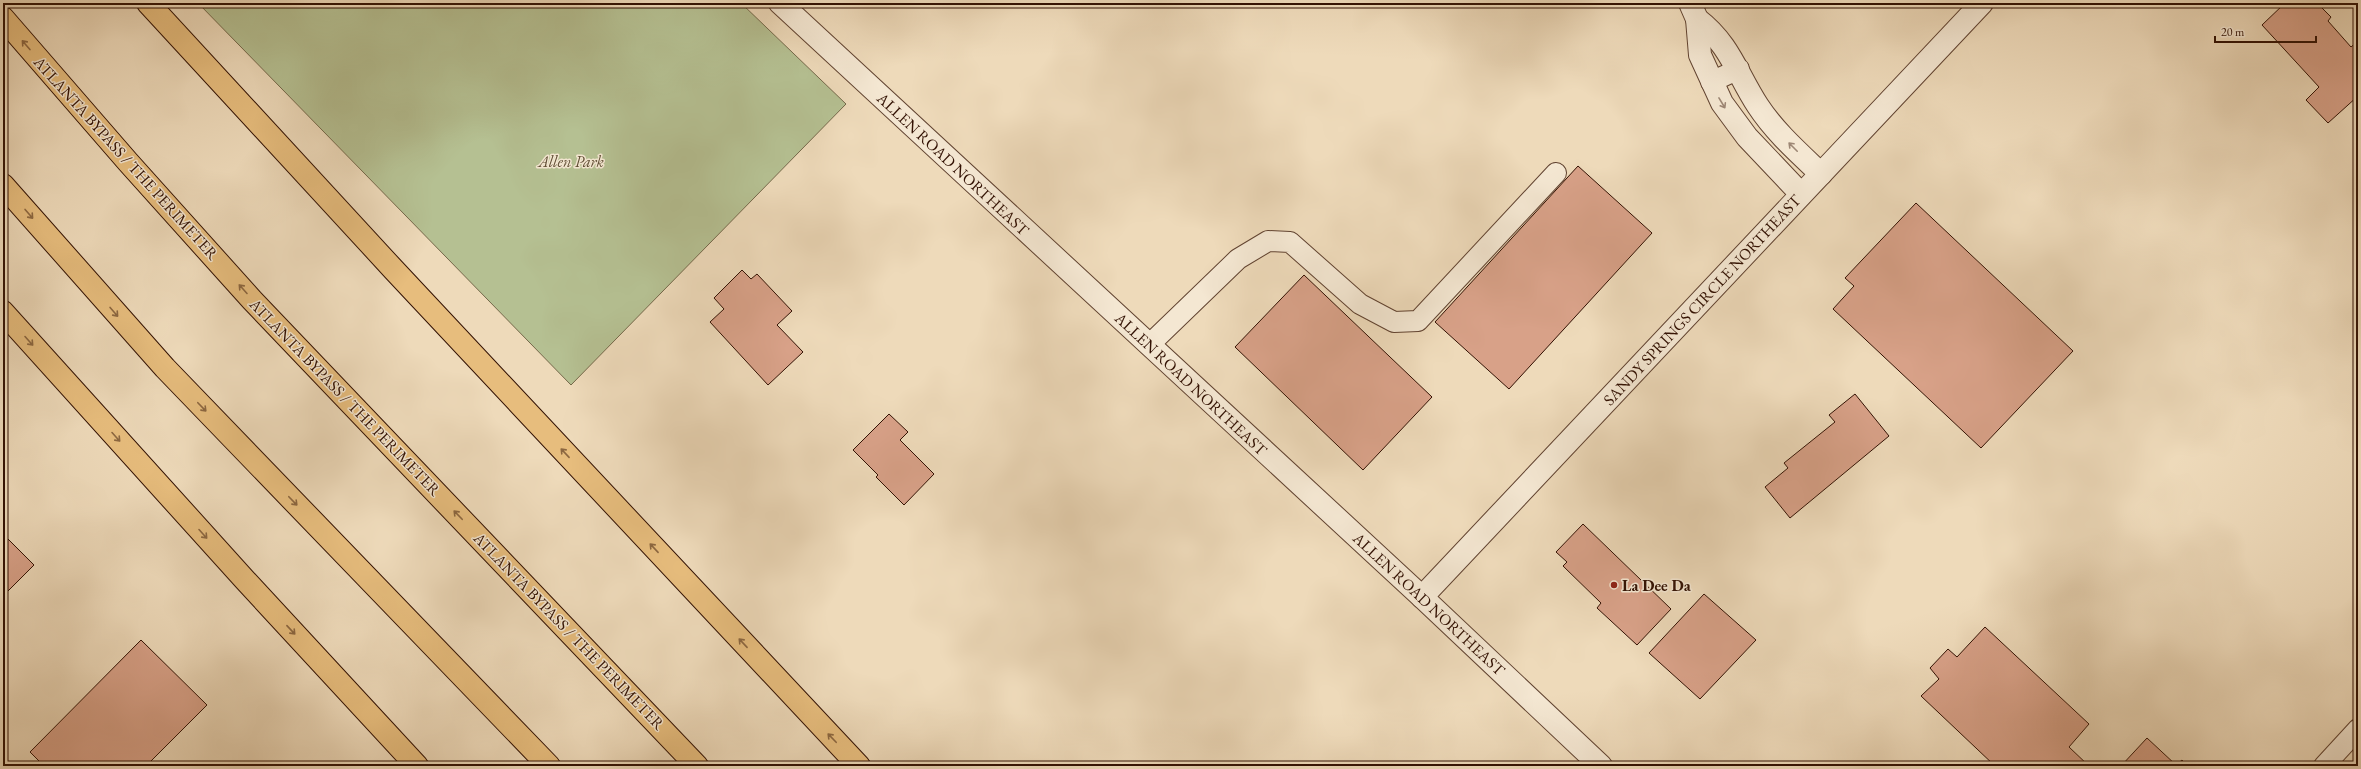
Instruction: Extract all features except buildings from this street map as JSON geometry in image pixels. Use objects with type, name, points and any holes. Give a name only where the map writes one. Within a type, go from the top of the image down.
[{"type":"highway","points":[[148,3],[416,294],[859,766]]},
{"type":"highway","name":"ATLANTA BYPASS / THE PERIMETER","points":[[3,18],[128,162],[252,300],[697,766]]},
{"type":"highway","points":[[3,185],[164,368],[549,766]]},
{"type":"highway","points":[[3,312],[245,580],[417,766]]},
{"type":"street","name":"ALLEN ROAD NORTHEAST","points":[[780,3],[1422,597],[1601,766]]},
{"type":"street","name":"SANDY SPRINGS CIRCLE NORTHEAST","points":[[1422,597],[1982,3]]},
{"type":"street","points":[[1693,11],[1712,30],[1725,46],[1758,106],[1770,123],[1821,174]]},
{"type":"street","points":[[1693,11],[1700,55],[1711,82],[1726,109],[1747,137],[1802,194]]},
{"type":"lane","points":[[1711,82],[1739,69]]},
{"type":"lane","points":[[1149,345],[1238,259],[1268,241],[1290,242],[1360,304],[1394,322],[1418,321],[1556,173]]},
{"type":"lane","points":[[2324,766],[2358,729]]},
{"type":"green space","name":"Allen Park","points":[[198,3],[741,3],[846,104],[571,385]]},
{"type":"place","name":"La Dee Da","points":[[1614,585]]}]
